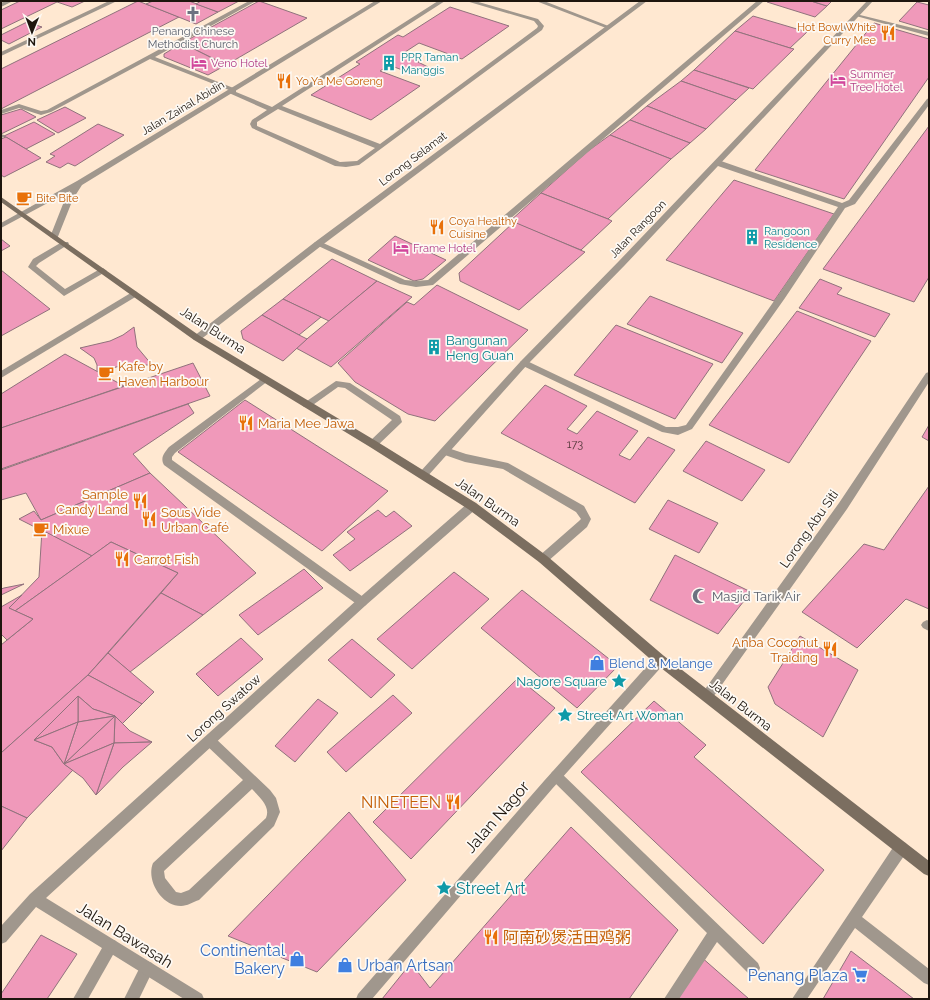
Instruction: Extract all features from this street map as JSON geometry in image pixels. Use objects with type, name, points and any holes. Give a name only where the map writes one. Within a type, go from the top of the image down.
[{"type":"main road","name":"Jalan Burma","points":[[1,199],[197,338],[373,444],[472,506],[543,559],[660,660],[901,848],[929,868]]},
{"type":"street","points":[[1,5],[10,1]]},
{"type":"street","points":[[1,54],[114,1]]},
{"type":"street","points":[[1,112],[19,106],[41,113],[49,111],[253,1]]},
{"type":"street","name":"Jalan Zainal Abidin","points":[[1,226],[80,184],[379,1]]},
{"type":"street","points":[[442,1],[254,120],[254,127],[338,164],[346,165],[359,163],[540,29],[541,26],[536,20],[469,1]]},
{"type":"street","points":[[539,1],[608,27]]},
{"type":"street","name":"Lorong Selamat","points":[[197,338],[318,244],[644,1]]},
{"type":"street","points":[[318,244],[403,282],[416,284],[430,283],[761,1]]},
{"type":"street","name":"Jalan Rangoon","points":[[423,475],[524,363],[718,163],[870,1]]},
{"type":"street","points":[[858,15],[929,34]]},
{"type":"street","points":[[150,56],[232,91],[380,147]]},
{"type":"street","points":[[524,363],[665,430],[678,431],[689,427],[782,296],[842,206],[852,202],[929,100]]},
{"type":"street","points":[[718,163],[842,206]]},
{"type":"street","name":"Jalan Zainal Abidin","points":[[54,237],[69,199],[80,184]]},
{"type":"street","points":[[65,244],[36,261],[32,267],[64,294],[103,271]]},
{"type":"street","points":[[1,375],[134,294]]},
{"type":"street","name":"Lorong Abu Siti","points":[[707,696],[847,500],[929,375]]},
{"type":"street","points":[[265,379],[172,450],[167,456],[167,462],[362,602]]},
{"type":"street","points":[[307,405],[336,384],[347,385],[397,418],[397,422],[393,428],[373,444]]},
{"type":"street","points":[[445,450],[465,458],[505,466],[580,509],[586,519],[583,524],[543,559]]},
{"type":"street","name":"Lorong Swatow","points":[[1,937],[11,924],[35,900],[362,602],[472,506]]},
{"type":"street","name":"Jalan Nagor","points":[[363,999],[556,776],[660,660]]},
{"type":"street","points":[[210,741],[251,781],[271,801],[274,807],[274,815],[270,822],[194,895],[186,900],[177,900],[170,896],[157,877],[158,868],[251,781]]},
{"type":"street","points":[[556,776],[753,968]]},
{"type":"street","points":[[800,999],[901,848]]},
{"type":"street","name":"Jalan Bawasah","points":[[35,900],[197,999]]},
{"type":"street","points":[[854,919],[929,978]]},
{"type":"street","points":[[671,999],[716,932]]},
{"type":"street","points":[[80,999],[111,946]]},
{"type":"street","points":[[131,999],[147,968]]},
{"type":"building","points":[[20,1],[85,1],[72,7],[57,2],[1,29],[1,10]]},
{"type":"building","points":[[138,1],[179,17],[1,109],[1,69]]},
{"type":"building","name":"Penang Chinese Methodist Church","points":[[153,1],[189,1],[218,12],[196,24],[146,4]]},
{"type":"building","points":[[201,1],[239,1],[218,12],[196,4]]},
{"type":"building","points":[[259,1],[307,18],[226,65],[182,43]]},
{"type":"building","points":[[811,1],[827,6],[815,17],[767,2]]},
{"type":"building","points":[[811,1],[832,1],[827,6]]},
{"type":"building","points":[[917,2],[929,5],[929,30],[899,21]]},
{"type":"building","name":"PPR Taman Manggis","points":[[450,7],[509,26],[462,59],[419,43],[402,54],[420,61],[418,62],[428,67],[421,72],[410,68],[405,71],[389,65],[380,71],[420,86],[371,120],[311,95],[360,64],[356,62],[398,35],[403,37]]},
{"type":"building","points":[[753,16],[807,32],[790,48],[735,31]]},
{"type":"building","points":[[27,22],[42,27],[9,44],[1,40],[1,35]]},
{"type":"building","points":[[874,23],[929,39],[929,77],[844,199],[755,170]]},
{"type":"building","points":[[735,31],[794,49],[753,89],[694,70]]},
{"type":"building","points":[[182,43],[226,65],[208,75],[164,57],[164,54]]},
{"type":"building","points":[[694,70],[749,88],[736,100],[681,81]]},
{"type":"building","points":[[681,81],[736,100],[706,129],[647,106]]},
{"type":"building","points":[[647,106],[706,129],[690,143],[630,120]]},
{"type":"building","points":[[65,107],[86,118],[58,133],[37,120]]},
{"type":"building","points":[[21,109],[36,117],[1,134],[1,115]]},
{"type":"building","points":[[630,120],[690,143],[671,159],[610,135]]},
{"type":"building","points":[[34,122],[55,134],[26,149],[4,136]]},
{"type":"building","points":[[98,124],[124,135],[75,166],[68,163],[60,168],[46,162],[55,156],[50,154]]},
{"type":"building","points":[[929,126],[929,277],[914,302],[823,269]]},
{"type":"building","points":[[610,135],[671,159],[608,219],[541,193],[588,151]]},
{"type":"building","points":[[6,137],[41,158],[4,177],[1,175],[1,139]]},
{"type":"building","name":"Rangoon Residence","points":[[734,180],[834,214],[774,301],[666,260]]},
{"type":"building","points":[[541,193],[612,221],[581,250],[510,221]]},
{"type":"building","points":[[514,222],[585,252],[519,310],[460,281],[459,273]]},
{"type":"building","name":"Frame Hotel","points":[[395,236],[446,260],[423,279],[414,281],[368,260]]},
{"type":"building","points":[[1,239],[10,246],[1,251]]},
{"type":"building","points":[[332,259],[377,281],[329,321],[283,299]]},
{"type":"building","points":[[1,270],[50,309],[1,336]]},
{"type":"building","points":[[820,279],[842,288],[837,294],[890,314],[875,337],[799,308]]},
{"type":"building","points":[[377,281],[412,297],[331,367],[296,348]]},
{"type":"building","name":"Bangunan Heng Guan","points":[[437,285],[528,330],[435,421],[408,414],[355,382],[338,363],[407,302],[414,305]]},
{"type":"building","points":[[650,296],[743,333],[722,363],[627,324]]},
{"type":"building","points":[[283,299],[321,317],[299,335],[262,315]]},
{"type":"building","points":[[797,311],[871,341],[789,463],[709,425]]},
{"type":"building","points":[[262,315],[307,339],[283,361],[243,339],[241,331]]},
{"type":"building","points":[[616,325],[713,364],[675,419],[574,375]]},
{"type":"building","points":[[134,327],[137,347],[152,365],[124,365],[97,372],[97,365],[94,358],[80,348],[110,341],[123,335]]},
{"type":"building","points":[[65,354],[124,386],[1,428],[1,394]]},
{"type":"building","points":[[193,363],[210,396],[1,469],[1,428]]},
{"type":"building","points":[[545,385],[587,406],[567,429],[577,434],[597,411],[638,431],[619,455],[630,460],[648,437],[675,450],[635,503],[501,433]]},
{"type":"building","points":[[245,400],[388,491],[322,551],[178,452]]},
{"type":"building","points":[[188,404],[194,413],[133,454],[150,473],[41,520],[26,493],[1,500],[1,470]]},
{"type":"building","points":[[929,425],[929,441],[922,437]]},
{"type":"building","points":[[706,441],[765,470],[742,501],[683,471]]},
{"type":"building","points":[[150,473],[256,573],[203,615],[161,593],[178,573],[111,542],[92,556],[19,519],[34,511],[41,520]]},
{"type":"building","points":[[929,486],[929,609],[906,599],[857,648],[802,612],[864,544],[884,550]]},
{"type":"building","points":[[668,500],[718,523],[699,553],[649,529]]},
{"type":"building","points":[[378,510],[386,517],[394,511],[412,526],[350,571],[333,555],[355,539],[347,532]]},
{"type":"building","points":[[42,530],[92,556],[15,611],[9,608],[39,577]]},
{"type":"building","points":[[111,542],[178,573],[88,675],[1,753],[1,645],[33,619],[15,611]]},
{"type":"building","name":"Masjid Tarik Air","points":[[675,555],[751,592],[718,634],[650,600]]},
{"type":"building","points":[[304,569],[323,588],[258,635],[239,615]]},
{"type":"building","points":[[454,572],[489,599],[412,669],[377,639]]},
{"type":"building","points":[[24,584],[1,595],[1,589]]},
{"type":"building","points":[[522,590],[618,666],[577,708],[481,628]]},
{"type":"building","points":[[161,593],[203,615],[130,672],[108,653]]},
{"type":"building","points":[[22,595],[9,608],[33,619],[7,640],[1,634],[1,607]]},
{"type":"building","points":[[800,636],[858,670],[823,737],[775,704],[768,687]]},
{"type":"building","points":[[241,638],[263,659],[218,696],[196,674]]},
{"type":"building","points":[[352,639],[395,675],[371,698],[328,660]]},
{"type":"building","points":[[108,653],[154,692],[142,704],[88,675]]},
{"type":"building","points":[[88,675],[142,704],[122,724],[115,716],[93,709],[78,696],[34,740],[52,747],[64,764],[73,770],[27,818],[1,806],[1,753]]},
{"type":"building","points":[[518,678],[555,708],[411,859],[373,822]]},
{"type":"building","points":[[393,695],[412,713],[346,772],[327,752]]},
{"type":"building","points":[[78,696],[93,709],[115,716],[78,722]]},
{"type":"building","points":[[78,696],[78,722],[34,740]]},
{"type":"building","points":[[318,699],[338,713],[295,762],[275,746]]},
{"type":"building","points":[[654,701],[706,745],[694,757],[824,870],[763,944],[581,772]]},
{"type":"building","points":[[115,716],[130,731],[152,742],[114,743]]},
{"type":"building","points":[[115,716],[114,743],[64,764]]},
{"type":"building","points":[[115,716],[64,764],[78,722]]},
{"type":"building","points":[[78,722],[64,764],[52,747],[34,740]]},
{"type":"building","points":[[152,742],[123,767],[96,795],[114,743]]},
{"type":"building","points":[[114,743],[96,795],[83,778],[64,764]]},
{"type":"building","points":[[1,806],[27,818],[1,851]]},
{"type":"building","points":[[349,812],[406,880],[317,972],[228,936]]},
{"type":"building","points":[[571,827],[678,930],[629,999],[382,999],[411,963],[430,988]]},
{"type":"building","points":[[41,935],[77,954],[47,999],[1,999],[1,994]]},
{"type":"building","name":"Penang Plaza","points":[[851,951],[914,999],[823,999]]},
{"type":"building","points":[[700,956],[749,999],[671,999]]},
{"type":"place","name":"Penang Chinese Methodist Church","points":[[193,14]]},
{"type":"place","name":"Hot Bowl White Curry Mee","points":[[888,33]]},
{"type":"place","name":"Veno Hotel","points":[[199,63]]},
{"type":"place","name":"PPR Taman Manggis","points":[[389,63]]},
{"type":"place","name":"Summer Tree Hotel","points":[[838,80]]},
{"type":"place","name":"Yo Ya Me Goreng","points":[[284,81]]},
{"type":"place","name":"Bite Bite","points":[[24,198]]},
{"type":"place","name":"Coya Healthy Cuisine","points":[[437,227]]},
{"type":"place","name":"Rangoon Residence","points":[[752,237]]},
{"type":"place","name":"Frame Hotel","points":[[401,248]]},
{"type":"place","name":"Bangunan Heng Guan","points":[[434,347]]},
{"type":"place","name":"Kafe by Haven Harbour","points":[[106,373]]},
{"type":"place","name":"Maria Mee Jawa","points":[[246,423]]},
{"type":"place","name":"Sample Candy Land","points":[[140,501]]},
{"type":"place","name":"Sous Vide Urban Café","points":[[149,519]]},
{"type":"place","name":"Mixue","points":[[41,529]]},
{"type":"place","name":"Carrot Fish","points":[[122,559]]},
{"type":"place","name":"Masjid Tarik Air","points":[[700,596]]},
{"type":"place","name":"Anba Coconut Traiding","points":[[830,649]]},
{"type":"place","name":"Blend & Melange","points":[[597,663]]},
{"type":"place","name":"Nagore Square","points":[[619,681]]},
{"type":"place","name":"Street Art Woman","points":[[565,715]]},
{"type":"place","name":"NINETEEN","points":[[453,802]]},
{"type":"place","name":"Street Art","points":[[444,888]]},
{"type":"place","name":"阿南砂煲活田鸡粥","points":[[491,937]]},
{"type":"place","name":"Continental Bakery","points":[[297,959]]},
{"type":"place","name":"Urban Artsan","points":[[345,965]]},
{"type":"place","name":"Penang Plaza","points":[[860,975]]}]
